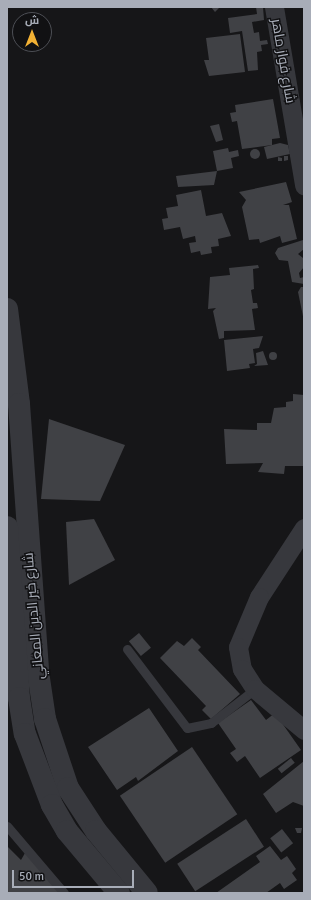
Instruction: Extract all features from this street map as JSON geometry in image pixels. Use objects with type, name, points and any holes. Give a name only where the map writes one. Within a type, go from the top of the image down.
[{"type":"street","name":"شارع فواز ماهر","points":[[274,7],[304,185]]},
{"type":"street","name":"شارع خير الدين المعاني","points":[[7,309],[19,404],[38,672],[45,719],[68,788],[96,831],[147,893]]},
{"type":"street","name":"شارع خير الدين المعاني","points":[[7,527],[19,698],[25,734],[52,805],[67,831],[119,893]]},
{"type":"street","points":[[304,528],[259,596],[242,632],[238,658],[255,689],[304,730]]},
{"type":"lane","points":[[127,649],[187,728],[211,723],[255,689]]},
{"type":"lane","points":[[7,826],[64,893]]},
{"type":"building","points":[[211,7],[220,7],[215,12]]},
{"type":"building","points":[[256,7],[263,7],[264,20],[252,22],[254,33],[259,32],[260,41],[267,40],[268,44],[261,45],[262,51],[257,52],[258,70],[248,71],[242,31],[230,33],[228,18],[257,14]]},
{"type":"building","points":[[240,34],[245,72],[209,76],[204,60],[209,60],[206,38]]},
{"type":"building","points":[[273,99],[280,138],[272,139],[272,145],[242,149],[237,121],[232,122],[230,113],[236,112],[235,105]]},
{"type":"building","points":[[219,124],[223,140],[216,142],[210,126]]},
{"type":"building","points":[[280,143],[288,145],[290,154],[267,159],[264,147]]},
{"type":"building","points":[[228,148],[229,152],[238,150],[239,156],[231,158],[233,168],[217,171],[213,151]]},
{"type":"building","points":[[253,149],[257,149],[259,150],[259,158],[253,159],[250,156],[250,152]]},
{"type":"building","points":[[284,156],[288,156],[288,160],[284,161]]},
{"type":"building","points":[[278,157],[282,158],[282,161],[278,161]]},
{"type":"building","points":[[217,171],[214,185],[178,187],[176,176]]},
{"type":"building","points":[[286,182],[292,202],[283,205],[289,205],[297,239],[282,243],[280,236],[260,243],[259,239],[249,240],[242,207],[246,200],[239,192]]},
{"type":"building","points":[[201,190],[206,216],[222,213],[231,236],[218,239],[219,246],[211,247],[212,253],[201,255],[200,251],[191,253],[189,243],[196,242],[195,236],[183,239],[180,227],[164,230],[162,219],[168,218],[166,208],[178,206],[176,195]]},
{"type":"building","points":[[303,240],[304,249],[298,254],[303,258],[304,267],[299,273],[300,278],[304,277],[304,284],[292,282],[288,261],[279,260],[275,253],[278,248]]},
{"type":"building","points":[[258,265],[259,268],[253,269],[254,289],[251,290],[253,303],[257,303],[258,308],[252,309],[255,330],[224,331],[224,338],[219,339],[213,311],[216,308],[208,309],[210,277],[230,275],[229,268]]},
{"type":"building","points":[[301,287],[304,287],[304,321],[298,292]]},
{"type":"building","points":[[263,336],[259,348],[253,349],[255,363],[249,364],[250,368],[227,371],[224,340]]},
{"type":"building","points":[[263,351],[268,365],[254,366],[257,364],[256,353]]},
{"type":"building","points":[[273,352],[276,353],[276,359],[273,360],[270,359],[269,356],[270,353]]},
{"type":"building","points":[[293,394],[304,395],[304,466],[285,466],[284,474],[258,472],[263,463],[226,464],[224,429],[257,430],[257,423],[271,423],[274,408],[286,407],[286,402],[293,401]]},
{"type":"building","points":[[49,419],[125,445],[100,501],[41,499]]},
{"type":"building","points":[[94,519],[115,560],[69,585],[66,522]]},
{"type":"building","points":[[139,633],[151,648],[141,656],[129,641]]},
{"type":"building","points":[[192,638],[201,647],[198,650],[240,694],[211,719],[202,710],[206,706],[160,658],[177,641],[184,646]]},
{"type":"building","points":[[251,700],[266,720],[275,713],[301,750],[260,778],[245,756],[237,762],[230,753],[236,749],[218,723]]},
{"type":"building","points":[[149,708],[178,751],[138,781],[136,777],[117,790],[88,747]]},
{"type":"building","points":[[192,747],[237,814],[165,863],[120,796]]},
{"type":"building","points":[[291,758],[295,763],[282,773],[278,769]]},
{"type":"building","points":[[304,761],[304,806],[293,802],[276,813],[263,794]]},
{"type":"building","points":[[246,819],[264,847],[195,891],[177,864]]},
{"type":"building","points":[[295,828],[302,828],[301,833],[297,833]]},
{"type":"building","points":[[282,829],[293,843],[281,852],[270,838]]},
{"type":"building","points":[[7,846],[21,860],[25,853],[62,893],[7,893]]},
{"type":"building","points":[[270,846],[281,860],[287,856],[296,869],[292,873],[297,880],[284,889],[280,883],[266,893],[216,893],[260,862],[256,856]]}]
